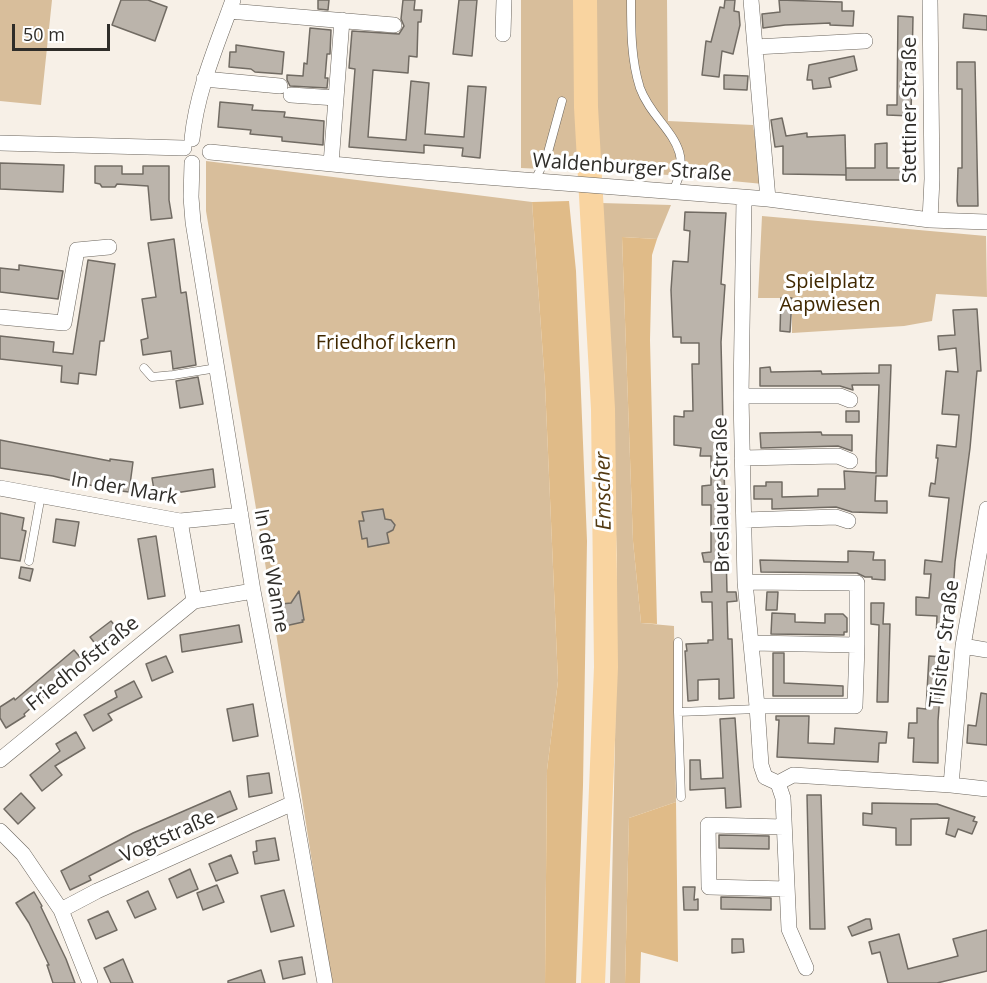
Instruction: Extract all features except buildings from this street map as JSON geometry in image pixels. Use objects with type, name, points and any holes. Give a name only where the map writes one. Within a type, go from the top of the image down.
[{"type":"street","points":[[503,34],[504,0]]},
{"type":"street","points":[[751,0],[768,199]]},
{"type":"street","name":"Stettiner Straße","points":[[930,0],[932,179],[930,220]]},
{"type":"street","points":[[0,143],[188,143],[203,139],[210,152],[204,162],[192,163],[184,156],[188,143],[194,114],[204,79],[231,6],[394,25]]},
{"type":"street","points":[[331,164],[342,20]]},
{"type":"street","points":[[755,47],[866,41]]},
{"type":"street","points":[[204,79],[336,98]]},
{"type":"street","name":"Waldenburger Straße","points":[[210,152],[534,182],[768,199],[930,220],[987,222]]},
{"type":"street","name":"In der Wanne","points":[[192,163],[193,222],[253,591],[325,983]]},
{"type":"street","name":"Breslauer Straße","points":[[744,198],[741,396],[745,582],[758,707],[761,765],[765,777],[778,783],[783,798],[789,929],[806,968]]},
{"type":"street","points":[[0,317],[64,324],[77,250],[109,248]]},
{"type":"street","points":[[741,396],[840,396],[850,400]]},
{"type":"street","points":[[742,458],[838,456],[850,461]]},
{"type":"street","name":"In der Mark","points":[[0,488],[180,521],[241,515]]},
{"type":"street","points":[[744,520],[836,517],[848,522]]},
{"type":"street","name":"Tilsiter Straße","points":[[951,785],[963,646],[986,517]]},
{"type":"street","points":[[180,521],[194,601]]},
{"type":"street","points":[[745,582],[857,584],[855,706],[758,707]]},
{"type":"street","name":"Friedhofstraße","points":[[0,760],[194,601],[253,591]]},
{"type":"street","points":[[751,643],[857,645]]},
{"type":"street","points":[[963,646],[987,651]]},
{"type":"street","points":[[778,783],[793,775],[987,789]]},
{"type":"street","name":"Vogtstraße","points":[[61,910],[293,803]]},
{"type":"street","points":[[784,827],[708,825],[710,887],[787,889]]},
{"type":"street","points":[[0,831],[23,854],[61,910],[90,983]]},
{"type":"lane","points":[[631,0],[633,57],[640,89],[651,108],[672,135],[679,150],[681,177],[672,192]]},
{"type":"lane","points":[[534,182],[547,156],[562,101]]},
{"type":"lane","points":[[144,368],[152,377],[217,368]]},
{"type":"lane","points":[[29,561],[41,495]]},
{"type":"lane","points":[[678,642],[681,796]]},
{"type":"lane","points":[[678,712],[758,707]]},
{"type":"green space","points":[[0,0],[52,0],[41,105],[0,101]]},
{"type":"green space","points":[[521,0],[667,0],[668,121],[753,125],[763,184],[670,175],[521,168]]},
{"type":"green space","name":"Friedhof Ickern","points":[[206,161],[532,202],[545,384],[558,681],[547,770],[545,983],[331,983],[263,550],[206,211]]},
{"type":"green space","points":[[601,203],[671,205],[657,239],[622,237],[633,541],[641,623],[674,626],[676,802],[629,818],[625,983],[610,983],[617,556]]},
{"type":"green space","name":"Spielplatz Aapwiesen","points":[[762,216],[986,236],[987,297],[936,294],[932,321],[904,326],[792,333],[792,298],[758,298]]},
{"type":"shaded area","points":[[569,201],[576,271],[587,541],[583,785],[576,983],[545,983],[547,770],[558,681],[545,384],[532,202]]},
{"type":"shaded area","points":[[622,237],[657,239],[652,255],[650,340],[657,624],[641,623],[633,541]]},
{"type":"shaded area","points":[[676,802],[678,962],[641,952],[640,983],[625,983],[629,818]]},
{"type":"waterway","name":"Emscher","points":[[585,0],[586,107],[603,409],[606,667],[593,983]]}]
